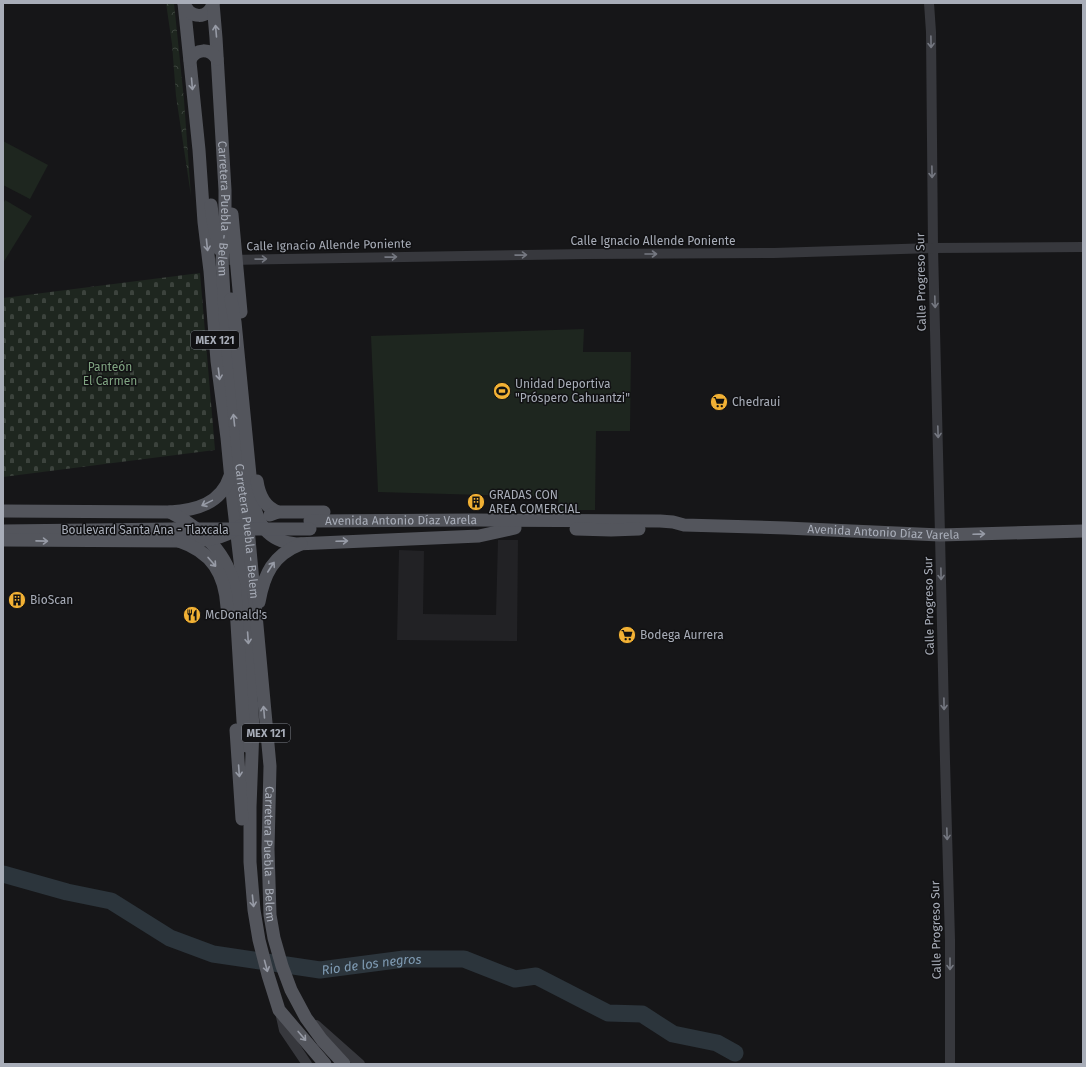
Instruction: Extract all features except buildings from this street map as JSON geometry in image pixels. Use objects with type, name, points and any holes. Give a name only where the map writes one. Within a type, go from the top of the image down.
[{"type":"main road","points":[[184,3],[188,10],[194,15],[198,16],[206,14],[210,11],[213,3]]},
{"type":"main road","name":"Carretera Puebla - Belem","points":[[184,3],[199,150],[217,361],[230,473],[249,521],[270,766],[268,848],[270,914],[274,938],[291,990],[306,1018],[322,1040],[344,1064]]},
{"type":"main road","name":"Carretera Puebla - Belem","points":[[213,3],[225,190],[225,224],[222,260]]},
{"type":"main road","points":[[190,60],[195,53],[204,50],[212,53],[217,59]]},
{"type":"main road","points":[[199,150],[208,185],[213,221],[231,295],[235,322],[252,496],[249,521]]},
{"type":"main road","points":[[225,190],[233,221],[259,493],[266,506],[278,512]]},
{"type":"main road","points":[[172,520],[211,502],[216,498],[224,488],[230,473]]},
{"type":"main road","points":[[249,521],[259,493]]},
{"type":"main road","points":[[3,511],[172,520],[190,524],[209,540],[217,550],[225,562],[233,583],[244,734],[251,766],[258,785],[268,848]]},
{"type":"main road","points":[[3,540],[209,540],[220,538],[249,521],[278,512],[439,512],[473,520]]},
{"type":"main road","points":[[296,512],[292,527],[293,539],[300,543]]},
{"type":"main road","name":"Boulevard Santa Ana - Tlaxcala","points":[[3,520],[172,520],[310,525]]},
{"type":"main road","name":"Boulevard Santa Ana - Tlaxcala","points":[[3,531],[172,520]]},
{"type":"main road","name":"Avenida Antonio Díaz Varela","points":[[310,525],[473,520],[660,521],[684,525],[940,535],[1083,531]]},
{"type":"main road","points":[[249,521],[275,538],[282,541],[300,543],[479,536],[515,528]]},
{"type":"main road","name":"Carretera Puebla - Belem","points":[[249,521],[238,544],[246,612],[253,728],[250,807],[250,862],[254,910],[259,940],[279,1010],[325,1064]]},
{"type":"main road","name":"Avenida Antonio Díaz Varela","points":[[310,525],[611,530],[673,528],[684,525]]},
{"type":"main road","points":[[179,541],[199,550],[211,560],[220,575],[226,592],[243,823],[250,862]]},
{"type":"main road","points":[[257,618],[262,589],[266,575],[270,568],[284,553],[300,543]]},
{"type":"street","name":"Calle Progreso Sur","points":[[929,3],[931,32],[933,248],[950,940],[950,1064]]},
{"type":"street","name":"Calle Ignacio Allende Poniente","points":[[222,260],[595,254],[774,253],[933,248],[1083,247]]},
{"type":"street","points":[[298,1004],[318,1027],[360,1064]]},
{"type":"street","name":"Carretera Puebla - Belem","points":[[279,1010],[284,1030],[307,1064]]},
{"type":"shaded area","points":[[498,540],[518,540],[517,641],[397,640],[399,550],[424,551],[423,614],[496,615]]},
{"type":"green space","points":[[166,3],[174,3],[184,100],[191,196],[176,96],[172,44]]},
{"type":"green space","points":[[3,141],[48,165],[30,199],[3,185]]},
{"type":"green space","points":[[5,200],[32,216],[3,263],[3,204]]},
{"type":"green space","name":"Panteón El Carmen","points":[[200,273],[215,450],[3,477],[3,298]]},
{"type":"green space","name":"Unidad Deportiva \"Próspero Cahuantzi\"","points":[[584,329],[583,352],[631,352],[630,431],[596,431],[595,510],[559,510],[558,497],[378,492],[371,336]]},
{"type":"waterway","name":"Rio de los negros","points":[[3,874],[67,892],[111,901],[170,938],[213,954],[320,970],[404,959],[464,959],[515,979],[536,976],[608,1013],[642,1014],[673,1034],[717,1043],[735,1053]]},
{"type":"place","name":"Unidad Deportiva \"Próspero Cahuantzi\"","points":[[502,391]]},
{"type":"place","name":"Chedraui","points":[[719,402]]},
{"type":"place","name":"GRADAS CON AREA COMERCIAL","points":[[476,502]]},
{"type":"place","name":"BioScan","points":[[17,600]]},
{"type":"place","name":"McDonald's","points":[[192,615]]},
{"type":"place","name":"Bodega Aurrera","points":[[627,635]]}]
